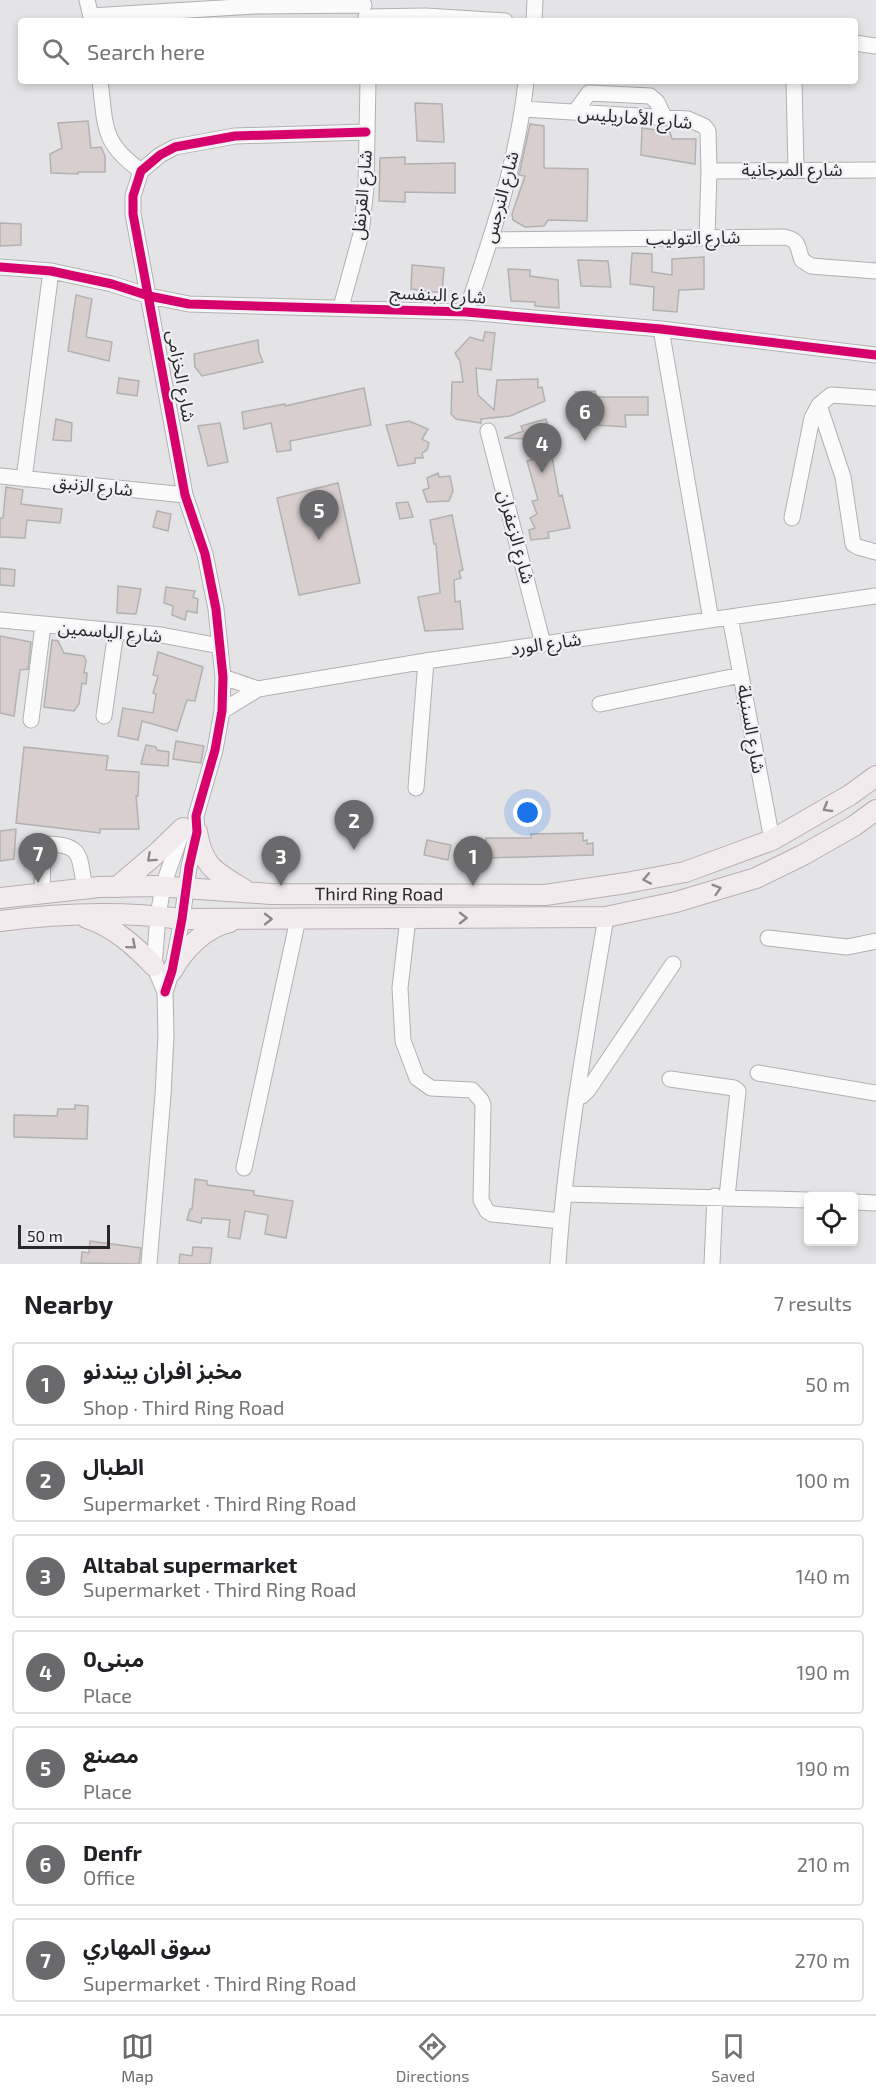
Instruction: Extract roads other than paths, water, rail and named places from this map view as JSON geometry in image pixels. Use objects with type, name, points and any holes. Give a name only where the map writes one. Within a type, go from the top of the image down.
[{"type":"main road","name":"Third Ring Road","points":[[0,898],[117,886],[163,886],[271,894],[545,895],[626,884],[685,872],[772,840],[850,795],[876,776]]},
{"type":"main road","name":"Third Ring Road","points":[[0,921],[67,914],[158,916],[182,919],[606,917],[676,902],[756,878],[803,855],[854,826],[876,810]]},
{"type":"main road","points":[[117,886],[192,825],[201,854],[208,864],[248,892]]},
{"type":"main road","points":[[67,914],[84,917],[107,926],[163,969],[178,961],[204,934],[218,926],[242,919]]},
{"type":"street","points":[[87,0],[91,18],[254,6],[458,18]]},
{"type":"street","points":[[534,18],[535,0]]},
{"type":"street","points":[[858,43],[876,46]]},
{"type":"street","points":[[100,84],[107,132],[111,144],[126,160],[141,171],[160,155],[175,147],[191,143],[235,136],[366,132]]},
{"type":"street","name":"شارع القرنفل","points":[[341,308],[361,234],[366,187],[368,84]]},
{"type":"street","name":"شارع النرجس","points":[[466,312],[504,194],[523,109],[526,84]]},
{"type":"street","points":[[794,84],[796,169]]},
{"type":"street","name":"شارع الأماريليس","points":[[523,109],[688,119],[704,126],[708,131],[707,238]]},
{"type":"street","name":"شارع المرجانية","points":[[709,171],[876,170]]},
{"type":"street","name":"شارع الخزامى","points":[[141,171],[133,196],[133,214],[185,495],[205,554],[216,609],[223,677],[222,711],[210,769],[192,825]]},
{"type":"street","name":"شارع التوليب","points":[[491,240],[790,238],[799,243],[802,260],[811,266],[876,271]]},
{"type":"street","name":"شارع البنفسج","points":[[0,267],[51,271],[189,304],[466,312],[660,329],[876,355]]},
{"type":"street","points":[[24,479],[51,271]]},
{"type":"street","points":[[660,329],[686,466],[711,620]]},
{"type":"street","points":[[792,518],[812,418],[819,405],[831,395],[876,398]]},
{"type":"street","points":[[819,405],[843,477],[853,544],[858,548],[876,552]]},
{"type":"street","name":"شارع الزعفران","points":[[488,431],[543,644]]},
{"type":"street","name":"شارع الزنبق","points":[[0,476],[185,495]]},
{"type":"street","name":"شارع الورد","points":[[222,711],[258,689],[426,661],[876,596]]},
{"type":"street","name":"شارع السنبلة","points":[[730,617],[772,840]]},
{"type":"street","name":"شارع الياسمين","points":[[0,620],[43,626],[161,635],[220,646]]},
{"type":"street","points":[[31,720],[43,626]]},
{"type":"street","points":[[104,716],[116,631]]},
{"type":"street","points":[[416,788],[426,661]]},
{"type":"street","points":[[600,704],[741,675]]},
{"type":"street","points":[[223,677],[258,689]]},
{"type":"street","points":[[149,1264],[166,1035],[165,992],[158,916],[163,886],[192,825]]},
{"type":"street","points":[[163,969],[182,919],[192,825]]},
{"type":"street","points":[[42,894],[43,850],[47,844],[72,846],[78,852],[85,889]]},
{"type":"street","points":[[558,1264],[576,1098],[606,917]]},
{"type":"street","points":[[408,918],[400,988],[403,1041],[417,1078],[431,1088],[472,1090],[481,1100],[483,1105],[481,1200],[487,1211],[492,1214],[561,1221]]},
{"type":"street","points":[[244,1168],[298,919]]},
{"type":"street","points":[[768,938],[847,947],[876,941]]},
{"type":"street","points":[[576,1098],[588,1090],[673,964]]},
{"type":"street","points":[[758,1073],[876,1093]]},
{"type":"street","points":[[670,1079],[734,1088],[738,1091],[712,1264]]},
{"type":"street","points":[[565,1194],[804,1200]]},
{"type":"street","points":[[858,1202],[876,1203]]},
{"type":"place","name":"Denfr","points":[[585,441]]},
{"type":"place","name":"مبنى0","points":[[542,473]]},
{"type":"place","name":"مصنع","points":[[319,540]]},
{"type":"place","name":"الطبال","points":[[354,850]]},
{"type":"place","name":"سوق المهاري","points":[[38,883]]},
{"type":"place","name":"Altabal supermarket","points":[[281,886]]},
{"type":"place","name":"مخبز افران بيندنو","points":[[473,886]]}]
